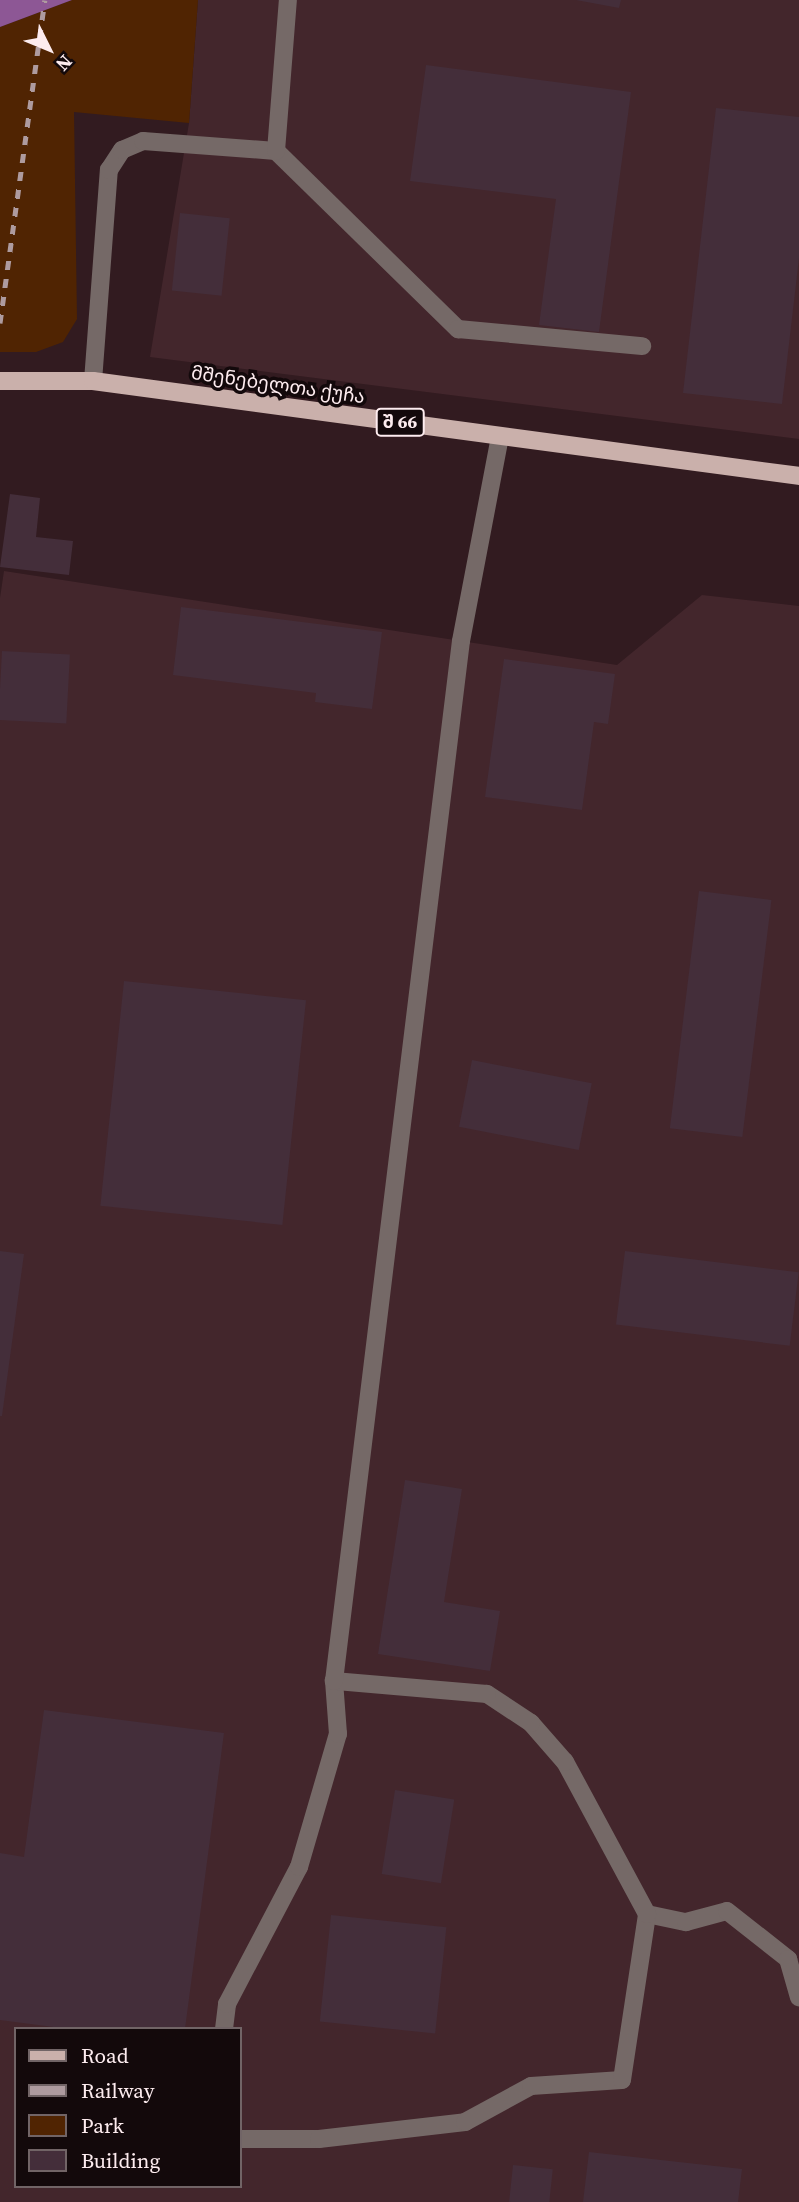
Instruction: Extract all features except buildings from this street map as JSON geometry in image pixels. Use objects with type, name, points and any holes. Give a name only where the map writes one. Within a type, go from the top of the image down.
[{"type":"main road","name":"მშენებელთა ქუჩა","points":[[0,381],[93,380],[799,477]]},
{"type":"lane","points":[[276,151],[288,0]]},
{"type":"lane","points":[[93,380],[108,170],[122,150],[143,141],[276,151],[458,328],[642,346]]},
{"type":"lane","points":[[224,2027],[228,2004],[299,1867],[338,1734],[334,1681],[461,641],[500,437]]},
{"type":"lane","points":[[242,2139],[319,2139],[465,2122],[531,2086],[622,2080],[647,1914],[565,1762],[531,1723],[487,1694],[334,1681]]},
{"type":"lane","points":[[647,1914],[686,1922],[727,1911],[788,1959],[799,1997]]},
{"type":"shaded area","points":[[0,0],[72,0],[0,27]]},
{"type":"shaded area","points":[[198,0],[799,0],[799,439],[150,357],[189,123]]},
{"type":"shaded area","points":[[4,571],[617,665],[702,595],[799,606],[799,2202],[0,2202],[0,598]]},
{"type":"green space","points":[[72,0],[198,0],[189,123],[74,112],[77,319],[63,342],[36,352],[0,352],[0,27]]},
{"type":"railway","points":[[0,323],[45,0]]}]
